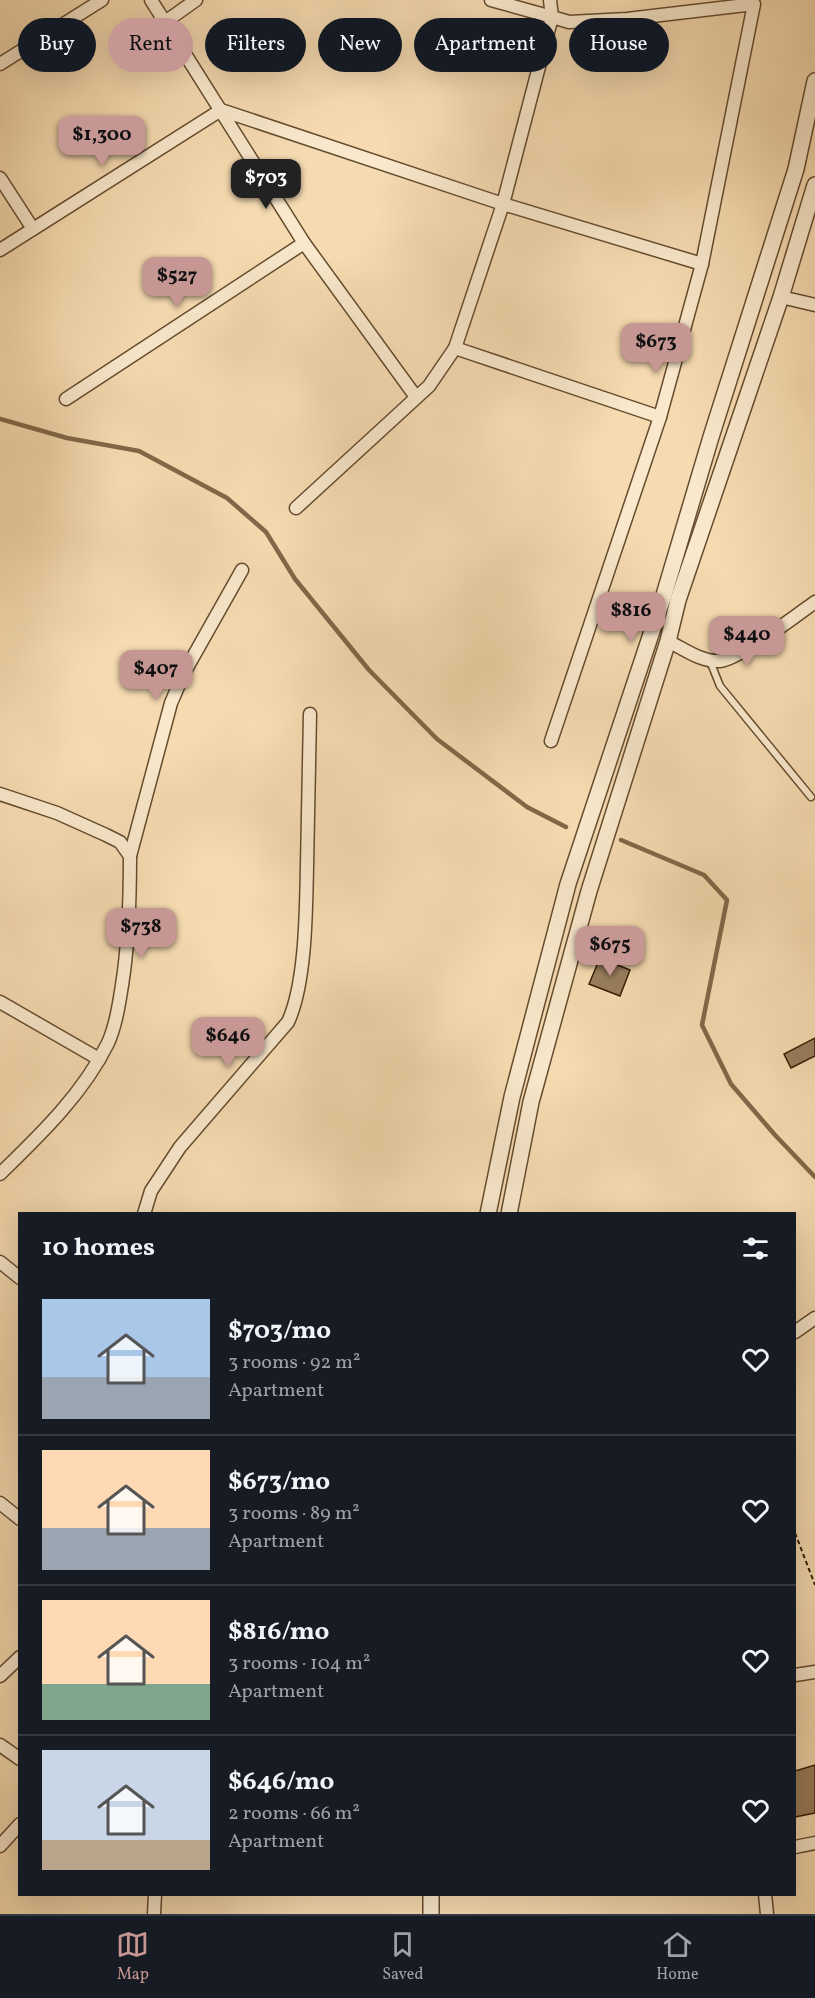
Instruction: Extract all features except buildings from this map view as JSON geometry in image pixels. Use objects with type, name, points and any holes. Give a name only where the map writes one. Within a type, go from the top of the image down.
[{"type":"street","points":[[0,64],[102,0]]},
{"type":"street","points":[[151,0],[162,18]]},
{"type":"street","points":[[171,18],[196,0]]},
{"type":"street","points":[[491,0],[569,22],[627,19],[754,2],[702,264],[660,417],[550,741]]},
{"type":"street","points":[[296,508],[429,386],[455,348],[503,204],[552,17],[550,0]]},
{"type":"street","points":[[193,66],[304,243],[416,397]]},
{"type":"street","points":[[488,1212],[512,1097],[568,884],[664,596],[714,425],[796,169],[815,81]]},
{"type":"street","points":[[221,110],[503,204],[702,264]]},
{"type":"street","points":[[0,250],[221,110]]},
{"type":"street","points":[[0,178],[33,229]]},
{"type":"street","points":[[509,1212],[531,1102],[589,891],[668,641],[682,589],[781,297],[815,185]]},
{"type":"street","points":[[66,399],[304,243]]},
{"type":"street","points":[[781,297],[815,305]]},
{"type":"street","points":[[455,348],[660,417]]},
{"type":"street","points":[[0,1174],[54,1119],[74,1095],[109,1041],[118,1010],[126,959],[130,856],[171,703],[184,673],[242,570]]},
{"type":"street","points":[[668,641],[696,656],[720,661],[730,659],[815,602]]},
{"type":"street","points":[[145,1212],[151,1191],[180,1147],[288,1022],[292,1013],[302,957],[306,915],[310,714]]},
{"type":"street","points":[[0,794],[57,813],[106,835],[120,842],[130,856]]},
{"type":"street","points":[[0,1002],[99,1059]]},
{"type":"street","points":[[0,1262],[18,1276]]},
{"type":"street","points":[[796,1331],[815,1318]]},
{"type":"street","points":[[0,1503],[18,1517]]},
{"type":"street","points":[[0,1676],[18,1660]]},
{"type":"street","points":[[796,1675],[815,1672]]},
{"type":"street","points":[[0,1744],[18,1758]]},
{"type":"street","points":[[0,1846],[18,1826]]},
{"type":"street","points":[[796,1847],[815,1843]]},
{"type":"street","points":[[154,1914],[155,1896]]},
{"type":"street","points":[[431,1896],[431,1914]]},
{"type":"street","points":[[765,1896],[767,1914]]},
{"type":"lane","points":[[710,660],[720,686],[811,797]]},
{"type":"path","points":[[796,1536],[815,1585]]},
{"type":"waterway","points":[[0,419],[67,438],[139,451],[227,498],[266,532],[295,579],[369,670],[437,739],[527,807],[566,827]]},
{"type":"waterway","points":[[621,840],[704,875],[727,900],[702,1025],[731,1084],[815,1177]]}]
